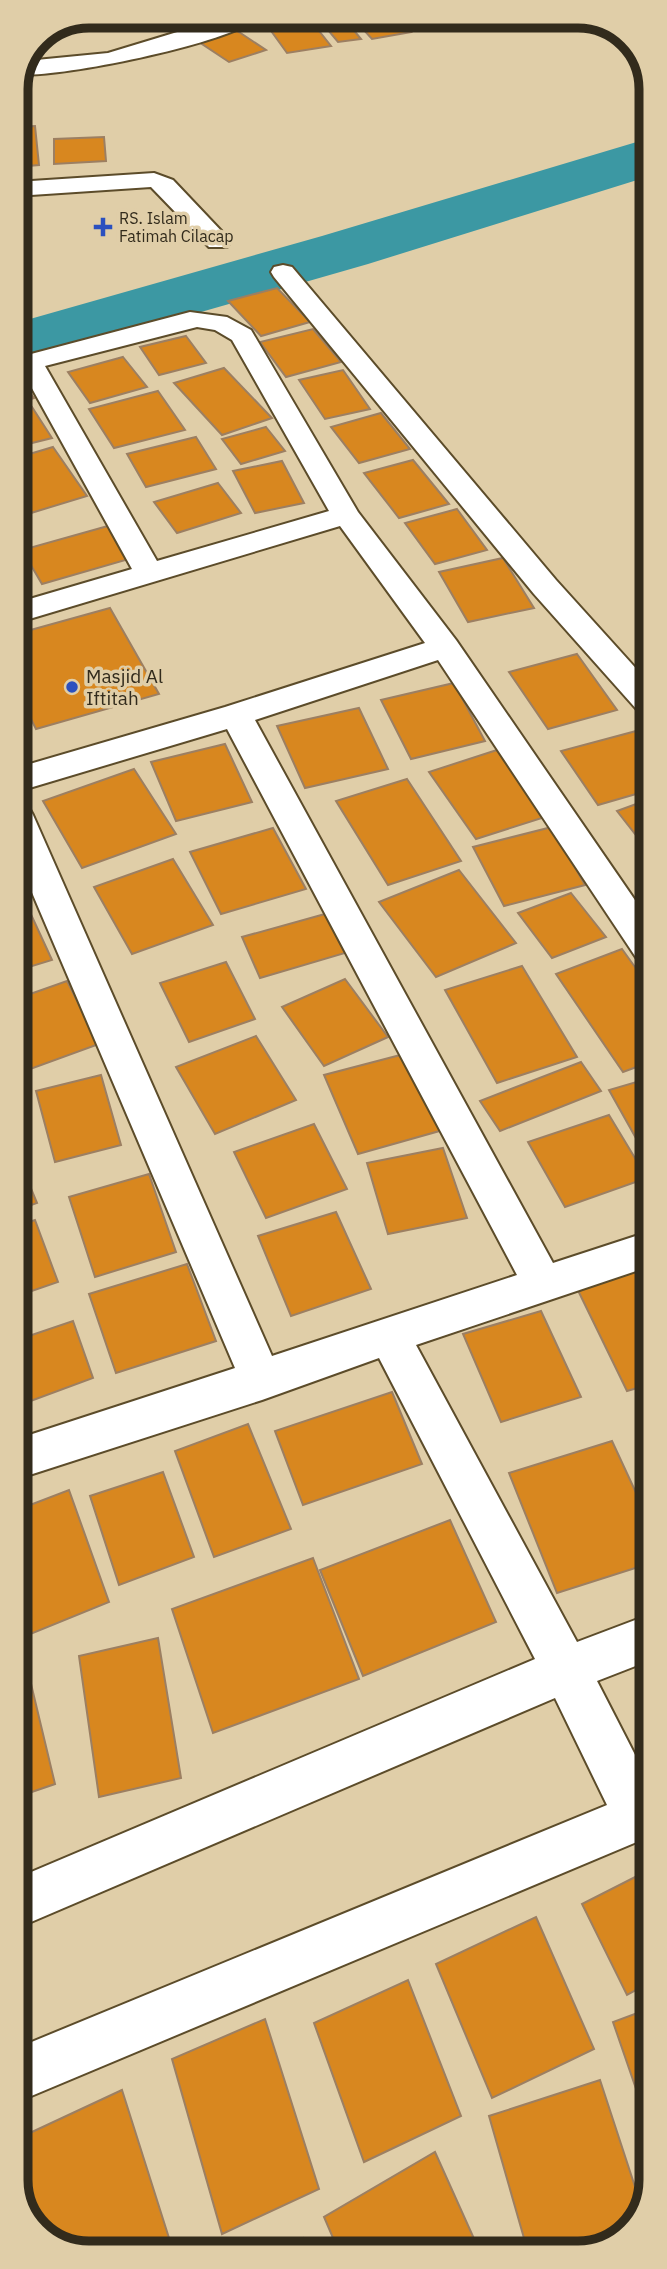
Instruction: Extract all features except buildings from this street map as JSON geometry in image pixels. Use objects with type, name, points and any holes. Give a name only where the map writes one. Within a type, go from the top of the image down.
[{"type":"street","points":[[32,68],[99,60],[219,28]]},
{"type":"street","points":[[28,188],[154,180],[166,186],[218,242]]},
{"type":"street","points":[[284,272],[545,587],[639,692]]},
{"type":"street","points":[[28,363],[205,318],[233,328],[242,336],[346,515],[445,647],[639,933]]},
{"type":"street","points":[[28,372],[149,573]]},
{"type":"street","points":[[28,609],[346,515]]},
{"type":"street","points":[[28,776],[236,715],[445,647]]},
{"type":"street","points":[[236,715],[543,1284]]},
{"type":"street","points":[[28,843],[262,1381]]},
{"type":"street","points":[[28,1455],[262,1381],[389,1335],[639,1252]]},
{"type":"street","points":[[389,1335],[639,1803]]},
{"type":"street","points":[[28,1898],[566,1670],[639,1642]]},
{"type":"street","points":[[28,2070],[639,1816]]},
{"type":"waterway","points":[[28,341],[345,250],[639,159]]},
{"type":"place","name":"RS. Islam Fatimah Cilacap","points":[[103,227]]},
{"type":"place","name":"Masjid Al Iftitah","points":[[72,687]]}]
